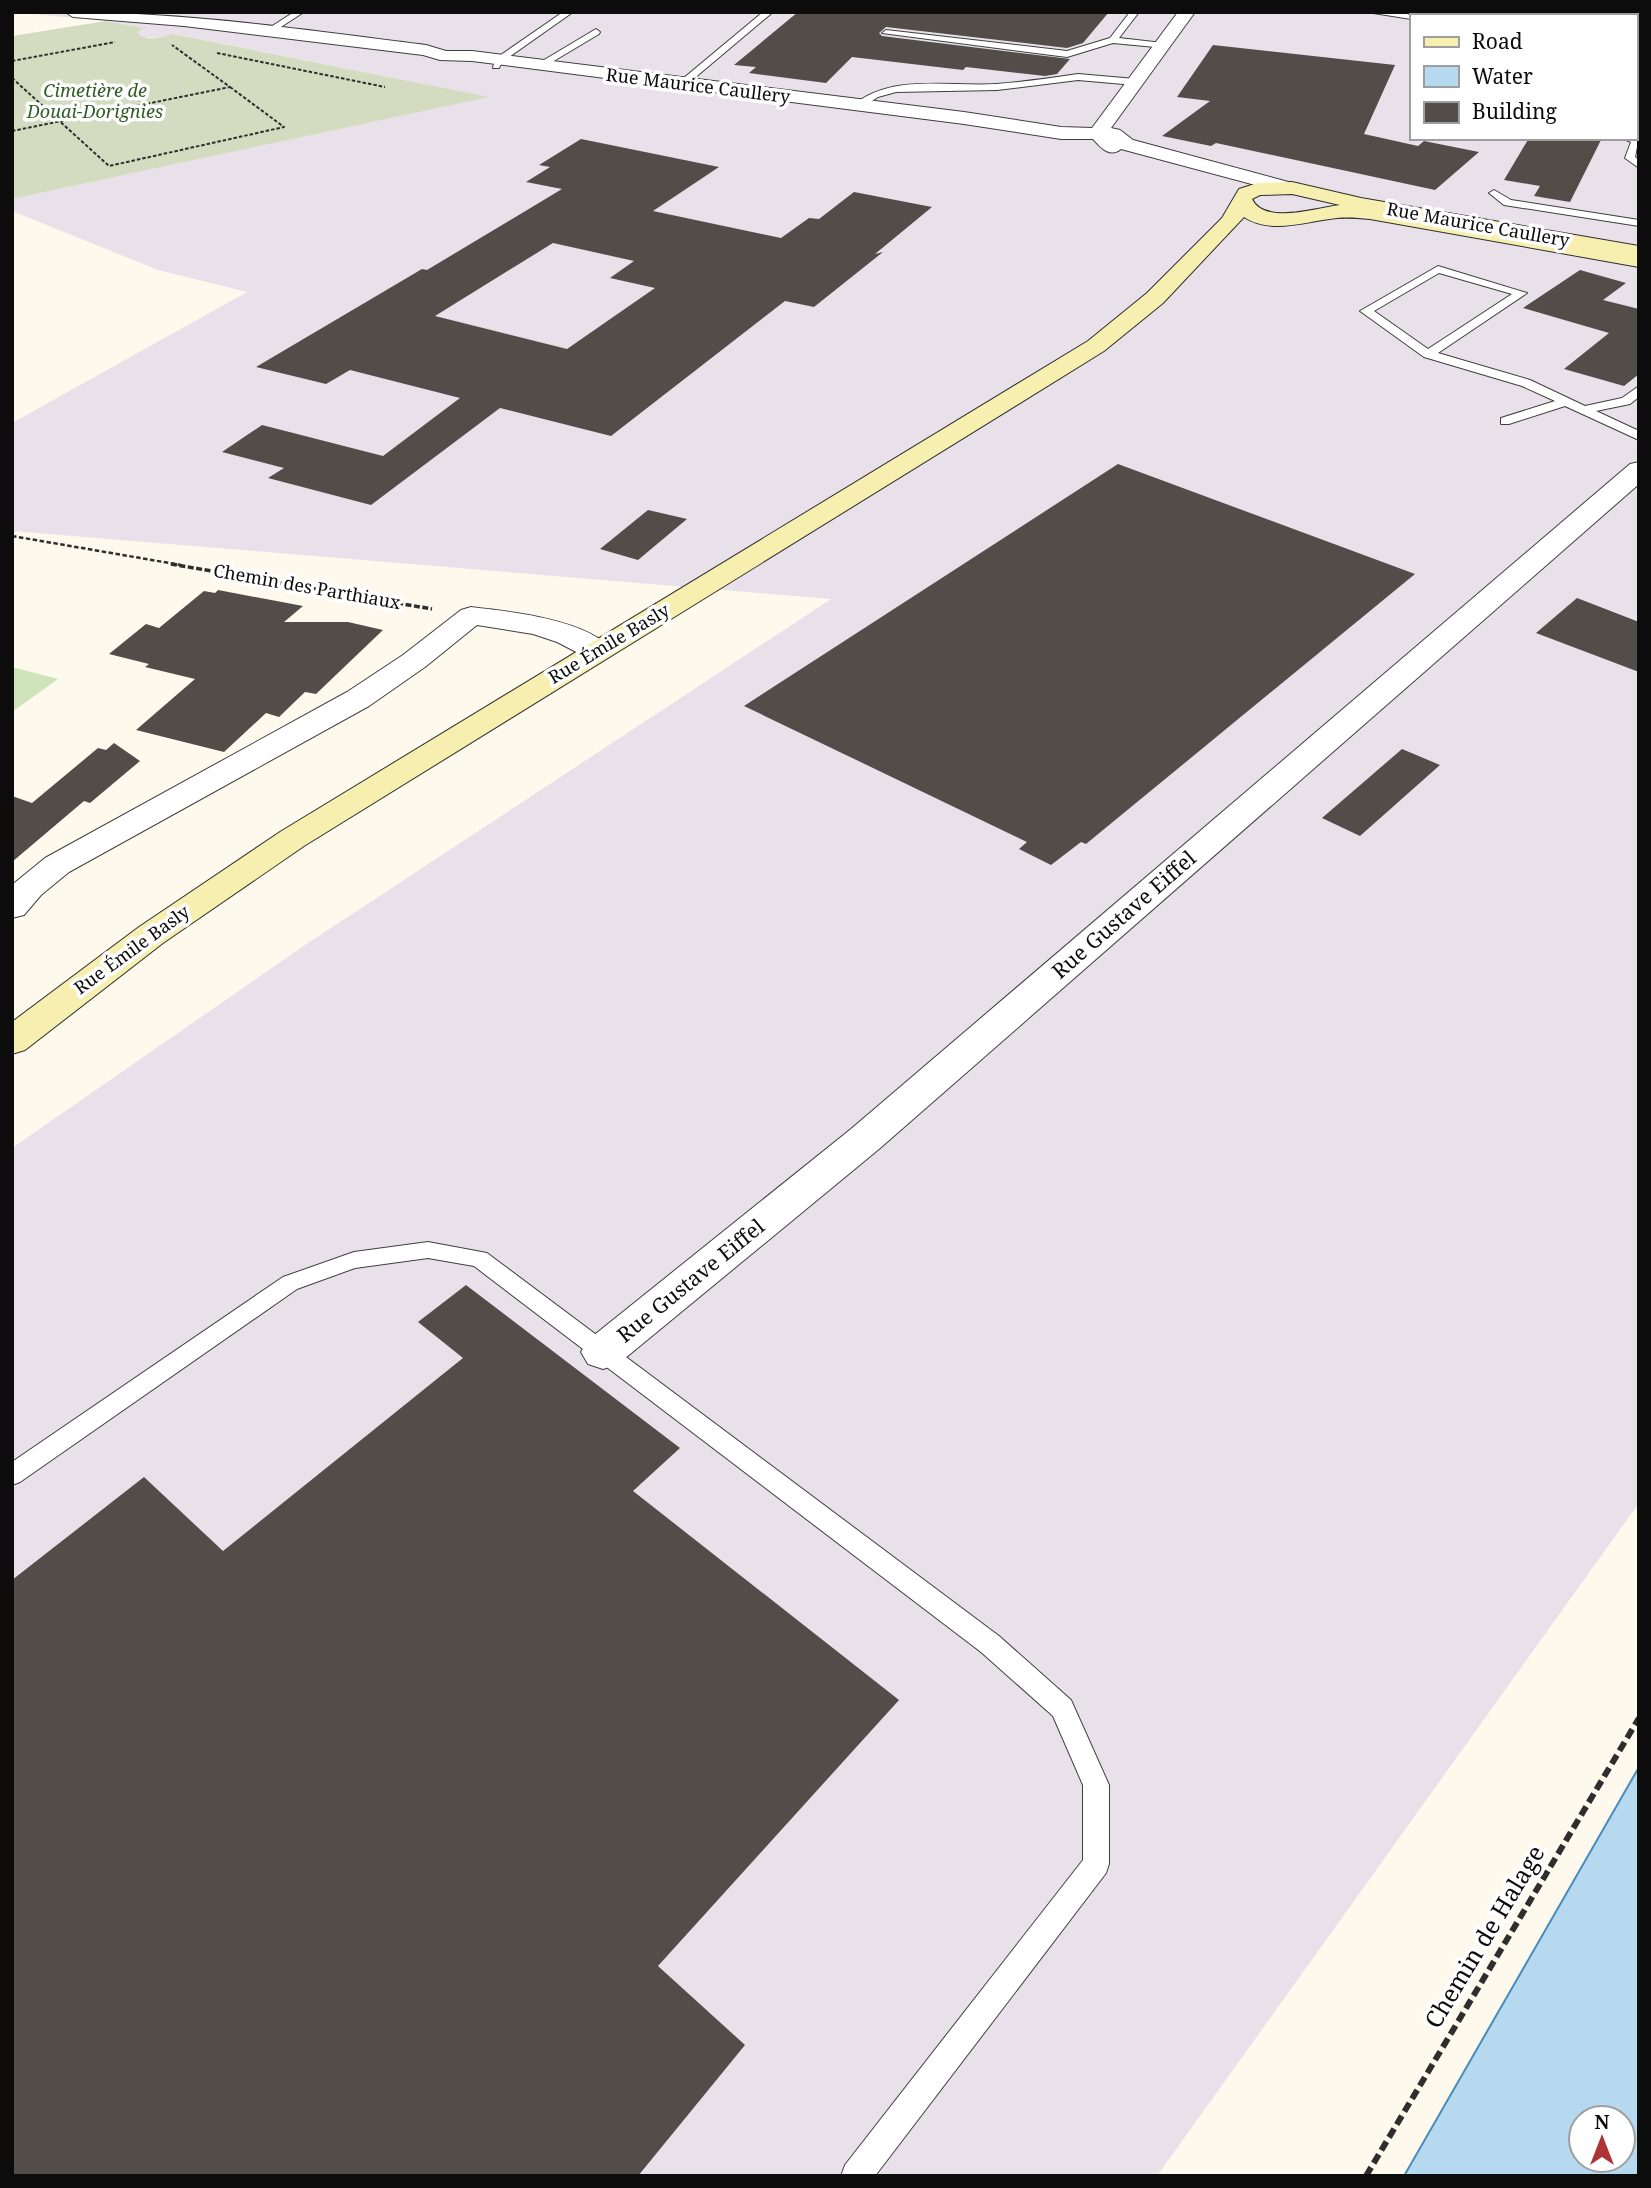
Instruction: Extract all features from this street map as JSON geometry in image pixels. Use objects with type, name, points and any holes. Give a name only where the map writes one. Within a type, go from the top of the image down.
[{"type":"street","name":"Rue Maurice Caullery","points":[[73,12],[426,50],[446,63]]},
{"type":"street","points":[[1109,134],[1136,82],[1187,12]]},
{"type":"street","name":"Rue Maurice Caullery","points":[[356,43],[380,50],[405,66],[410,60],[419,57],[446,63],[538,66],[858,106],[1051,139],[1109,134],[1142,149],[1285,187],[1320,205],[1639,260]]},
{"type":"street","name":"Rue Maurice Caullery","points":[[1109,134],[1127,154],[1213,175],[1232,187],[1254,214],[1287,220],[1320,205],[1639,253]]},
{"type":"street","name":"Rue Maurice Caullery","points":[[1241,201],[1253,190],[1285,187]]},
{"type":"street","name":"Rue Émile Basly","points":[[12,1041],[122,956],[259,860],[1096,346],[1143,310],[1231,221],[1241,201]]},
{"type":"street","name":"Rue Émile Basly","points":[[1204,247],[1246,227],[1287,220]]},
{"type":"street","name":"Rue Gustave Eiffel","points":[[603,1352],[865,1139],[1639,470]]},
{"type":"street","points":[[12,908],[29,887],[65,860],[358,699],[414,661],[471,615],[550,628],[574,637],[597,651]]},
{"type":"lane","points":[[267,32],[300,12]]},
{"type":"lane","points":[[498,63],[569,12]]},
{"type":"lane","points":[[682,84],[769,12]]},
{"type":"lane","points":[[1113,40],[1135,12]]},
{"type":"lane","points":[[1371,12],[1410,16]]},
{"type":"lane","points":[[538,66],[596,32]]},
{"type":"lane","points":[[886,33],[1067,54],[1113,40],[1163,46]]},
{"type":"lane","points":[[858,106],[875,95],[895,89],[997,87],[1078,77],[1136,82]]},
{"type":"lane","points":[[1637,140],[1630,158],[1639,164]]},
{"type":"lane","points":[[1494,193],[1508,203],[1639,223]]},
{"type":"lane","points":[[1428,354],[1521,293],[1438,269],[1366,312],[1428,354],[1526,383],[1639,436]]},
{"type":"lane","points":[[1583,410],[1626,401],[1639,390]]},
{"type":"lane","points":[[1505,421],[1566,402]]},
{"type":"lane","points":[[12,1475],[290,1283],[354,1260],[428,1250],[480,1259],[990,1644],[1062,1708],[1096,1785],[1096,1864],[856,2176]]},
{"type":"path","points":[[12,61],[118,42]]},
{"type":"path","points":[[12,78],[109,166],[284,127],[168,43],[182,45]]},
{"type":"path","points":[[209,51],[386,87]]},
{"type":"path","points":[[12,131],[230,87]]},
{"type":"path","name":"Chemin des Parthiaux","points":[[12,536],[471,615]]},
{"type":"path","name":"Chemin de Halage","points":[[1366,2176],[1639,1718]]},
{"type":"shaded area","points":[[12,12],[1639,12],[1639,1503],[1157,2176],[12,2176],[12,1148],[305,945],[831,599],[12,531],[12,423],[247,292],[158,270],[12,211],[12,199],[487,97],[174,34],[160,38],[143,37],[137,32],[143,28],[106,21]]},
{"type":"green space","name":"Cimetière de Douai-Dorignies","points":[[106,21],[144,28],[137,32],[149,38],[173,34],[489,97],[12,199],[12,36]]},
{"type":"green space","points":[[12,667],[58,679],[12,712]]},
{"type":"water","points":[[1639,1767],[1639,2176],[1404,2176]]},
{"type":"building","points":[[798,12],[1109,12],[1083,43],[1067,48],[886,27],[879,33],[882,36],[1070,59],[1057,74],[1045,76],[852,57],[826,83],[749,73],[756,67],[734,65]]},
{"type":"building","points":[[1213,45],[1395,65],[1364,134],[1418,146],[1424,141],[1479,152],[1435,190],[1216,143],[1211,146],[1162,136],[1210,101],[1177,97]]},
{"type":"building","points":[[581,139],[719,167],[653,211],[781,238],[809,218],[819,219],[854,192],[932,207],[875,254],[883,252],[814,307],[785,301],[611,436],[500,408],[371,505],[268,478],[284,468],[222,452],[262,425],[383,456],[460,398],[350,370],[326,384],[256,367],[422,269],[427,270],[562,189],[526,182],[550,167],[539,165]],"holes":[[[553,243],[634,261],[610,278],[655,288],[567,349],[435,316]]]},
{"type":"building","points":[[1528,140],[1601,140],[1570,202],[1534,196],[1540,186],[1504,180]]},
{"type":"building","points":[[1580,270],[1626,283],[1603,300],[1639,309],[1639,374],[1624,386],[1564,369],[1609,333],[1523,308]]},
{"type":"building","points":[[1118,464],[1415,574],[1086,844],[1081,842],[1051,865],[1019,849],[1027,842],[744,706]]},
{"type":"building","points":[[648,510],[687,519],[638,560],[600,549]]},
{"type":"building","points":[[218,590],[303,606],[284,622],[348,622],[383,630],[316,694],[305,692],[279,717],[266,713],[224,752],[136,730],[195,679],[145,667],[149,664],[109,654],[146,624],[159,628],[204,591],[215,593]]},
{"type":"building","points":[[1577,598],[1639,622],[1639,672],[1536,633]]},
{"type":"building","points":[[114,743],[140,761],[90,803],[84,801],[12,862],[12,796],[32,803],[98,748],[106,750]]},
{"type":"building","points":[[1402,749],[1440,765],[1360,836],[1322,818]]},
{"type":"building","points":[[466,1285],[680,1448],[633,1491],[899,1700],[658,1966],[745,2045],[638,2176],[12,2176],[12,1580],[144,1477],[223,1551],[463,1358],[418,1322]]}]
